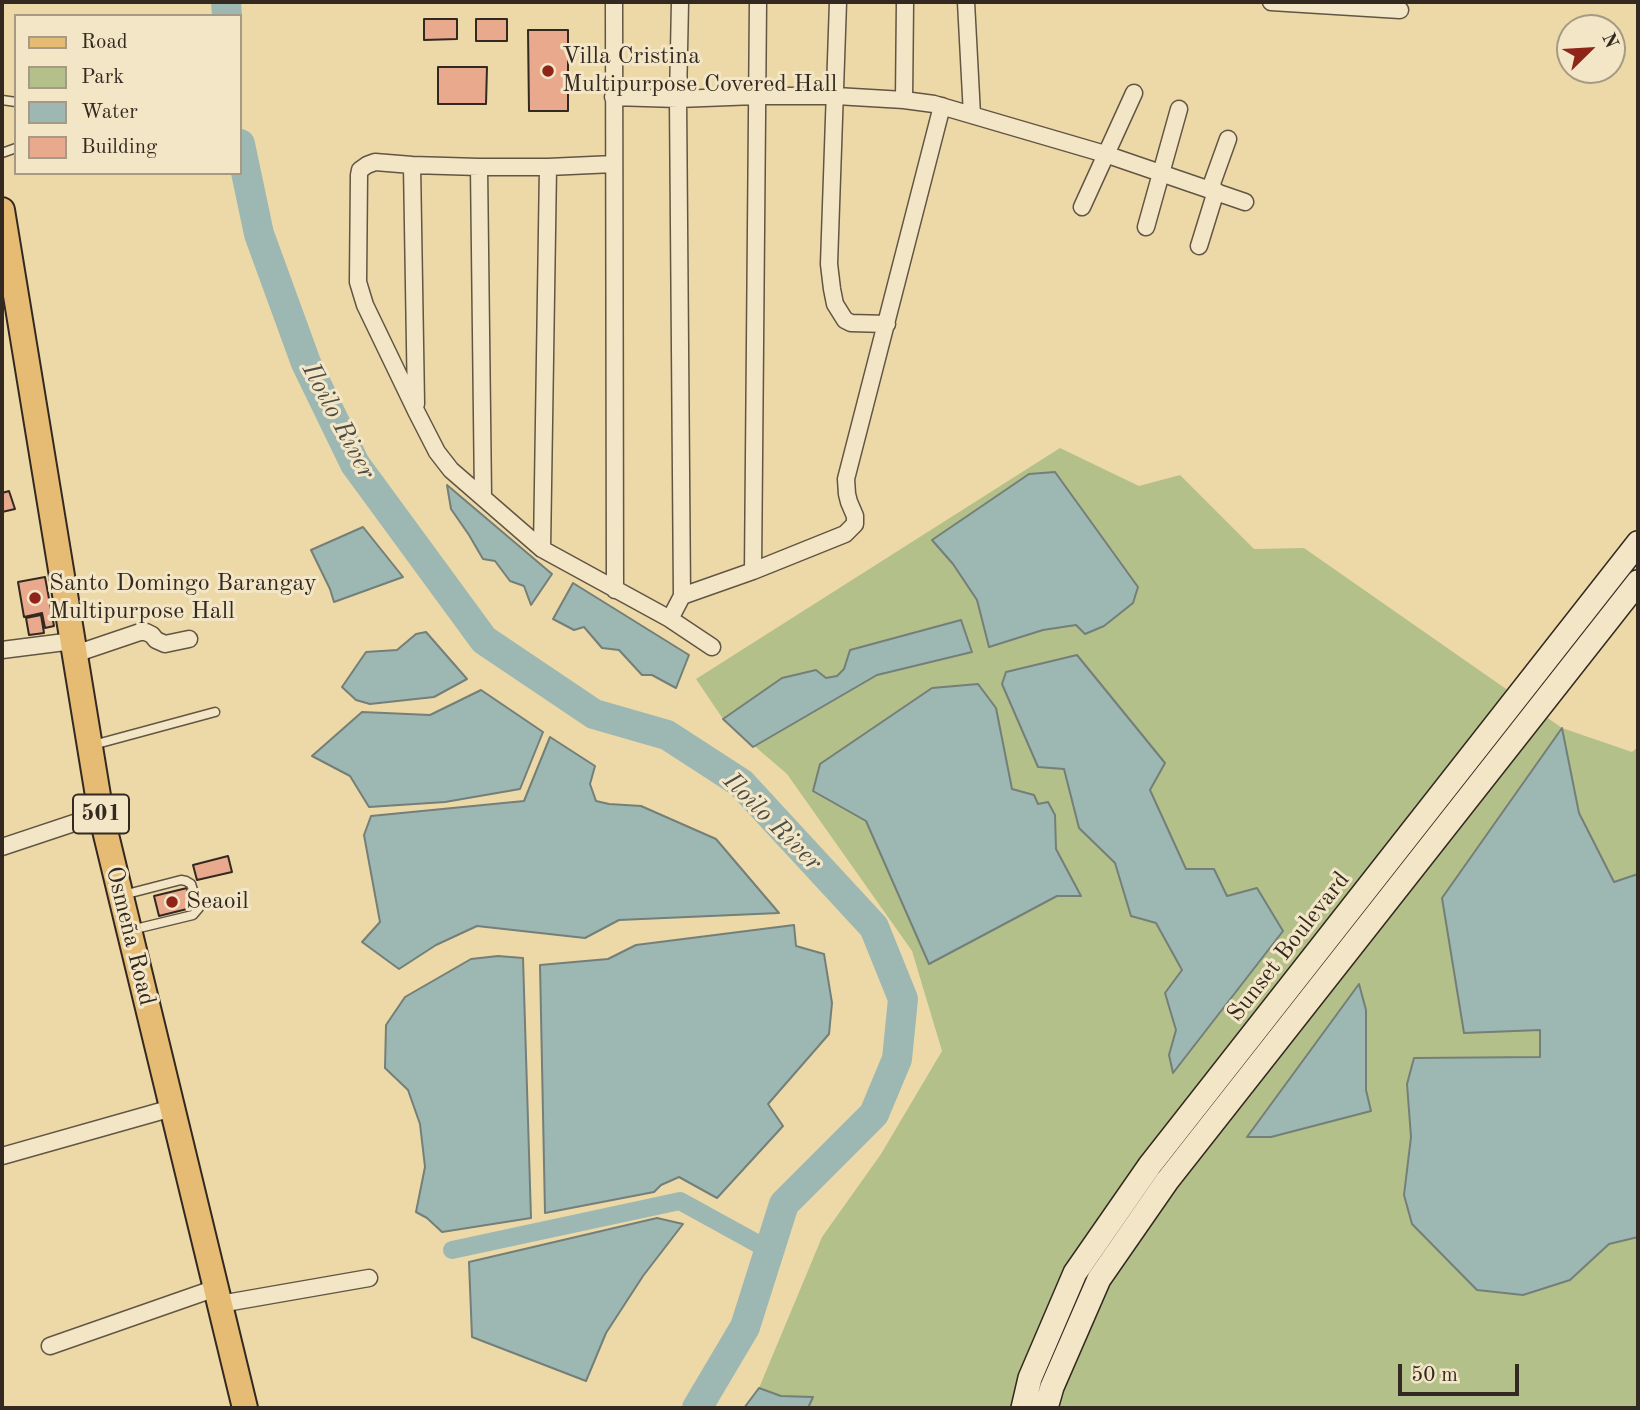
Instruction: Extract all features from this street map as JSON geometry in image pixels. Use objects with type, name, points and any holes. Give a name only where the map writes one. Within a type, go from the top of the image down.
[{"type":"main road","name":"Osmeña Road","points":[[2,215],[101,814],[245,1408]]},
{"type":"main road","name":"Sunset Boulevard","points":[[1023,1408],[1030,1378],[1075,1273],[1150,1165],[1638,543]]},
{"type":"main road","name":"Sunset Boulevard","points":[[1046,1408],[1052,1387],[1099,1279],[1167,1181],[1638,582]]},
{"type":"main road","points":[[1186,1119],[1205,1133]]},
{"type":"street","points":[[614,2],[615,590]]},
{"type":"street","points":[[670,619],[682,596],[678,99],[680,2]]},
{"type":"street","points":[[753,571],[758,2]]},
{"type":"street","points":[[838,2],[830,264],[835,304],[845,320],[851,323],[887,324]]},
{"type":"street","points":[[904,100],[905,2]]},
{"type":"street","points":[[966,2],[972,115]]},
{"type":"street","points":[[1271,2],[1400,10]]},
{"type":"street","points":[[1082,207],[1134,93]]},
{"type":"street","points":[[613,97],[678,99],[836,96],[904,100],[942,106],[1105,154],[1245,202]]},
{"type":"street","points":[[682,596],[845,534],[855,524],[846,479],[942,106]]},
{"type":"street","points":[[1146,227],[1179,109]]},
{"type":"street","points":[[1199,246],[1228,139]]},
{"type":"street","points":[[614,164],[548,167],[375,162],[367,164],[360,170],[358,190],[357,274],[360,291],[443,462],[542,549],[670,619],[712,647]]},
{"type":"street","points":[[412,165],[416,411]]},
{"type":"street","points":[[480,167],[483,497]]},
{"type":"street","points":[[542,549],[548,167]]},
{"type":"street","points":[[2,650],[74,648],[140,632],[146,632],[165,645],[189,639]]},
{"type":"street","points":[[2,847],[101,814]]},
{"type":"street","points":[[2,1156],[172,1108]]},
{"type":"street","points":[[50,1346],[218,1296],[369,1278]]},
{"type":"lane","points":[[90,746],[215,712]]},
{"type":"lane","points":[[120,896],[181,880],[191,884],[199,908],[193,915],[129,931]]},
{"type":"green space","points":[[1060,448],[1139,486],[1180,475],[1254,549],[1304,548],[1562,728],[1632,752],[1638,747],[1638,1408],[744,1408],[759,1388],[822,1237],[881,1154],[942,1051],[912,951],[787,774],[723,719],[696,679]]},
{"type":"water","points":[[1055,472],[1138,587],[1133,603],[1104,626],[1085,634],[1076,625],[1043,630],[989,647],[977,600],[953,564],[932,540],[1029,474]]},
{"type":"water","points":[[447,485],[552,574],[531,605],[524,586],[510,581],[495,561],[483,559],[451,509]]},
{"type":"water","points":[[363,527],[403,577],[334,602],[311,550]]},
{"type":"water","points":[[573,583],[689,655],[676,688],[652,675],[642,675],[619,650],[602,648],[584,627],[574,630],[553,619]]},
{"type":"water","points":[[961,620],[972,652],[877,675],[753,747],[723,719],[782,678],[816,670],[826,678],[837,676],[844,669],[850,650]]},
{"type":"water","points":[[426,632],[467,679],[434,697],[370,704],[356,700],[342,687],[366,652],[397,650],[416,634]]},
{"type":"water","points":[[1077,655],[1165,763],[1150,790],[1186,869],[1214,869],[1227,896],[1257,888],[1283,931],[1173,1073],[1169,1055],[1176,1030],[1165,993],[1182,970],[1156,923],[1131,916],[1115,863],[1079,828],[1064,769],[1038,767],[1002,684],[1006,672]]},
{"type":"water","points":[[978,684],[996,708],[1012,789],[1034,795],[1038,804],[1048,802],[1055,815],[1056,849],[1081,896],[1057,896],[929,964],[866,821],[813,791],[820,764],[932,688]]},
{"type":"water","points":[[481,690],[543,732],[520,789],[445,802],[369,807],[350,776],[312,756],[362,712],[430,715]]},
{"type":"water","points":[[1562,728],[1579,813],[1614,882],[1638,874],[1638,1237],[1609,1244],[1570,1280],[1523,1295],[1477,1290],[1412,1224],[1404,1195],[1411,1137],[1407,1084],[1414,1058],[1540,1057],[1540,1030],[1464,1033],[1442,898]]},
{"type":"water","points":[[550,737],[595,766],[590,784],[596,801],[641,806],[716,839],[779,913],[619,920],[585,938],[477,926],[436,945],[399,969],[362,942],[380,922],[364,835],[371,816],[524,801]]},
{"type":"water","points":[[794,925],[796,946],[824,954],[832,1003],[829,1034],[768,1104],[783,1126],[717,1198],[679,1177],[661,1185],[654,1192],[545,1213],[540,965],[608,959],[636,945]]},
{"type":"water","points":[[498,956],[523,958],[531,1218],[442,1232],[416,1212],[425,1167],[420,1124],[408,1090],[385,1068],[386,1025],[405,997],[471,959]]},
{"type":"water","points":[[1359,984],[1366,1010],[1366,1090],[1371,1111],[1271,1137],[1247,1137]]},
{"type":"water","points":[[657,1218],[683,1224],[643,1276],[606,1333],[586,1381],[472,1337],[469,1262]]},
{"type":"water","points":[[759,1388],[781,1396],[813,1397],[808,1408],[744,1408]]},
{"type":"building","points":[[424,19],[457,19],[457,39],[424,40]]},
{"type":"building","points":[[476,19],[507,19],[507,41],[476,41]]},
{"type":"building","name":"Villa Cristina Multipurpose Covered Hall","points":[[528,30],[568,30],[568,111],[529,111]]},
{"type":"building","points":[[438,67],[487,67],[486,104],[438,104]]},
{"type":"building","points":[[9,491],[15,509],[2,512],[2,493]]},
{"type":"building","name":"Santo Domingo Barangay Multipurpose Hall","points":[[45,577],[54,626],[45,628],[42,613],[24,617],[18,582]]},
{"type":"building","points":[[41,615],[44,633],[29,635],[26,618]]},
{"type":"building","points":[[228,856],[232,872],[197,880],[193,865]]},
{"type":"building","name":"Seaoil","points":[[187,888],[191,908],[159,916],[154,896]]},
{"type":"waterway","name":"Iloilo River","points":[[226,2],[227,14]]},
{"type":"waterway","name":"Iloilo River","points":[[242,153],[259,234],[306,363],[355,464],[484,640],[594,714],[667,735],[741,783],[874,927],[903,999],[897,1059],[874,1114],[784,1204],[745,1327],[697,1408]]},
{"type":"waterway","points":[[452,1250],[680,1201],[769,1250]]},
{"type":"place","name":"Villa Cristina Multipurpose Covered Hall","points":[[548,71]]},
{"type":"place","name":"Santo Domingo Barangay Multipurpose Hall","points":[[35,598]]},
{"type":"place","name":"Seaoil","points":[[172,902]]}]
